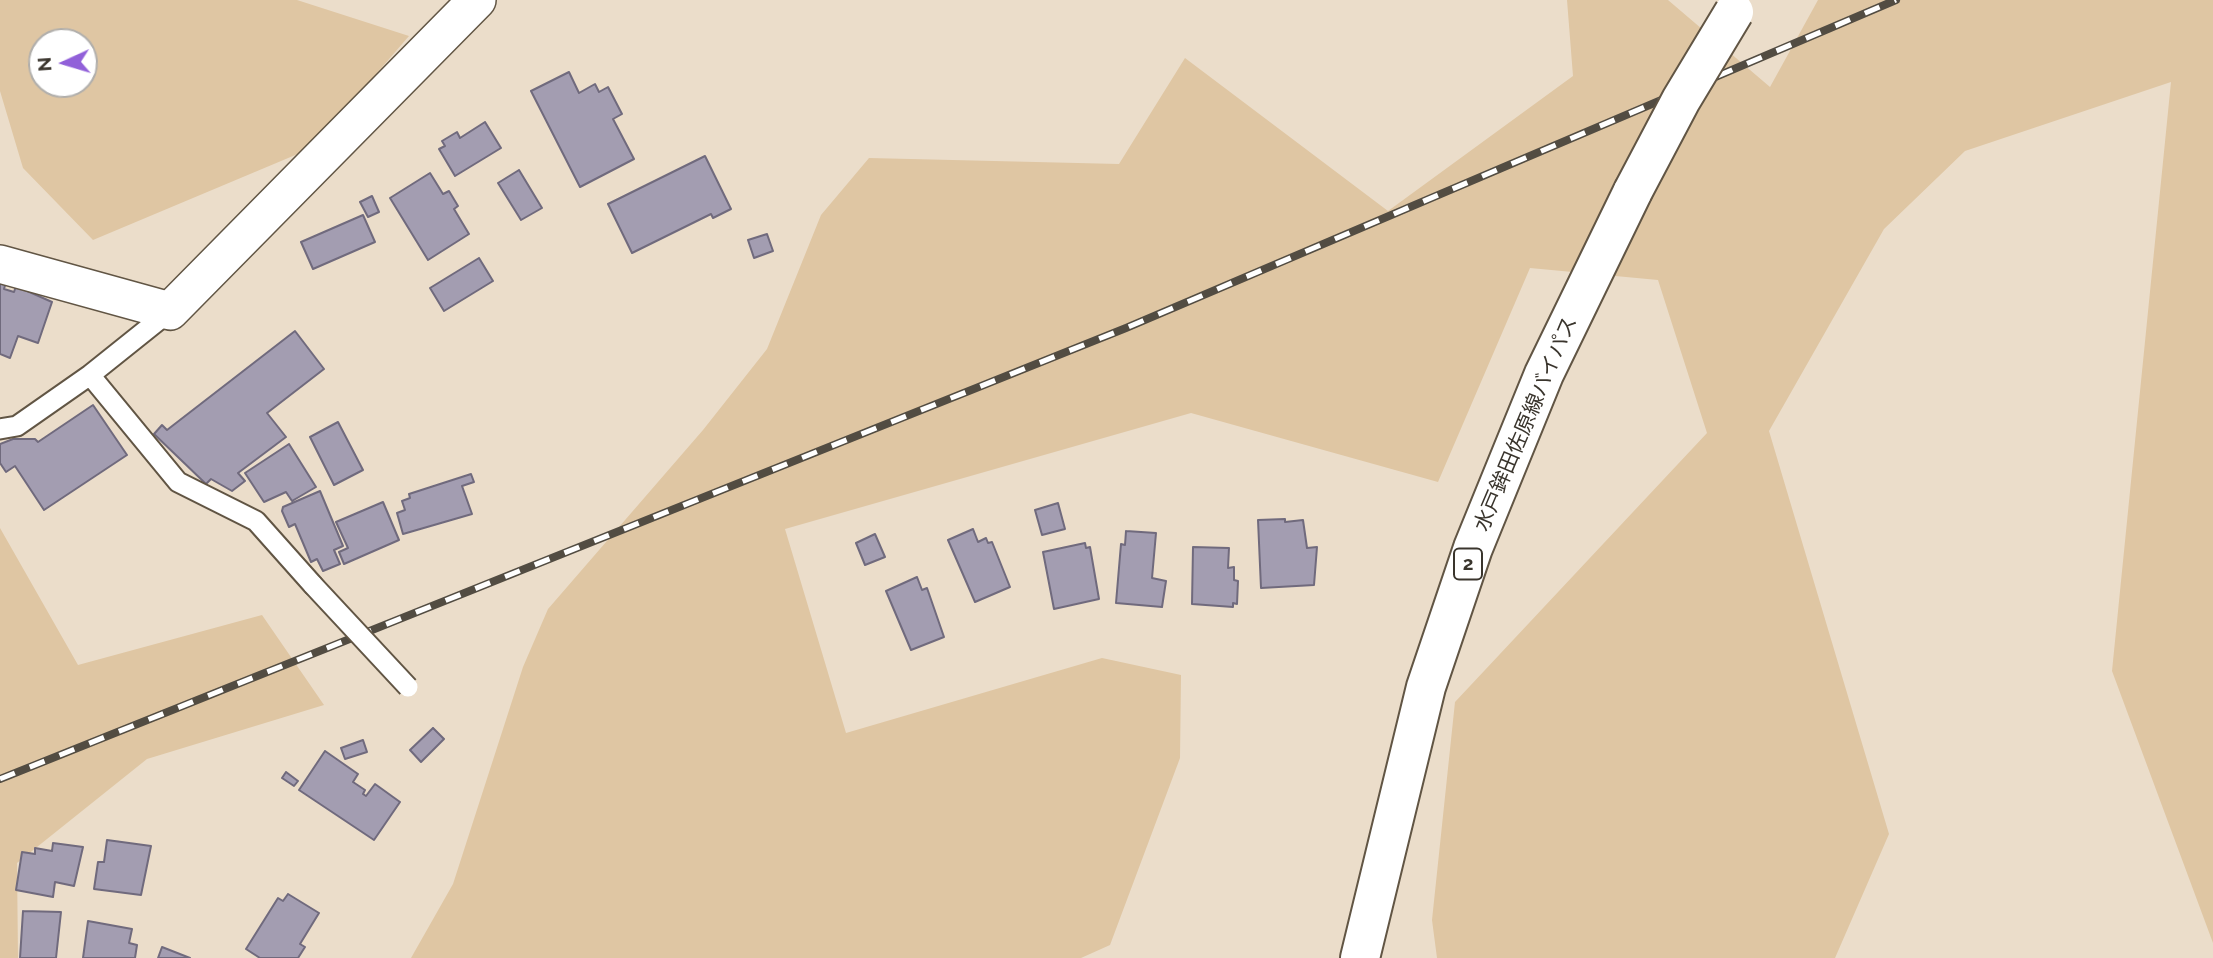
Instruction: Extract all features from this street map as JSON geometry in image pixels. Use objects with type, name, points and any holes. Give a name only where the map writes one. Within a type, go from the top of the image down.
[{"type":"main road","name":"水戸鉾田佐原線バイパス","points":[[1360,958],[1426,687],[1473,548],[1544,374],[1633,191],[1681,100],[1738,6]]},
{"type":"street","points":[[0,264],[170,311],[477,0]]},
{"type":"lane","points":[[0,429],[17,426],[90,375],[170,311]]},
{"type":"lane","points":[[90,375],[178,482],[256,521],[408,687]]},
{"type":"shaded area","points":[[0,0],[297,0],[409,36],[312,148],[93,240],[23,168],[0,91]]},
{"type":"shaded area","points":[[1567,0],[1668,0],[1770,87],[1818,0],[2213,0],[2213,943],[2112,671],[2171,82],[1965,151],[1884,229],[1769,431],[1889,834],[1835,958],[1437,958],[1432,920],[1455,702],[1707,433],[1658,280],[1530,268],[1438,482],[1191,413],[785,529],[846,733],[1102,658],[1181,675],[1180,758],[1110,945],[1081,958],[411,958],[453,884],[523,667],[548,609],[703,430],[767,349],[821,215],[869,158],[1119,164],[1185,58],[1388,211],[1573,76]]},
{"type":"shaded area","points":[[0,528],[78,665],[262,615],[324,705],[147,759],[17,863],[18,958],[0,958]]},
{"type":"building","points":[[569,72],[579,93],[595,84],[599,92],[608,87],[622,114],[613,119],[634,159],[580,187],[531,91]]},
{"type":"building","points":[[485,122],[501,148],[455,176],[439,149],[445,146],[442,141],[457,132],[460,138]]},
{"type":"building","points":[[705,156],[731,209],[713,218],[711,214],[632,253],[608,204]]},
{"type":"building","points":[[519,170],[542,208],[521,220],[498,183]]},
{"type":"building","points":[[430,173],[443,194],[449,191],[458,206],[454,209],[469,234],[428,260],[390,198]]},
{"type":"building","points":[[372,196],[379,212],[368,217],[360,202]]},
{"type":"building","points":[[363,215],[375,242],[313,269],[301,242]]},
{"type":"building","points":[[767,234],[773,251],[754,258],[748,240]]},
{"type":"building","points":[[479,258],[493,281],[444,311],[430,288]]},
{"type":"building","points":[[0,280],[6,282],[4,289],[14,292],[16,286],[52,302],[38,343],[18,336],[10,358],[0,354]]},
{"type":"building","points":[[295,331],[324,369],[267,413],[286,437],[238,473],[245,481],[232,491],[211,479],[206,484],[154,434],[162,425],[167,430]]},
{"type":"building","points":[[93,405],[127,455],[44,510],[15,466],[6,472],[0,463],[0,444],[13,439],[35,439],[38,442]]},
{"type":"building","points":[[338,422],[363,470],[334,485],[310,437]]},
{"type":"building","points":[[289,444],[316,487],[292,501],[286,492],[264,502],[245,473]]},
{"type":"building","points":[[471,474],[474,482],[462,486],[472,514],[403,534],[397,513],[405,510],[402,501],[410,498],[409,494]]},
{"type":"building","points":[[320,491],[343,546],[334,550],[340,564],[323,571],[317,559],[311,562],[295,524],[289,527],[282,511],[283,507]]},
{"type":"building","points":[[383,502],[399,540],[344,564],[339,552],[348,548],[336,522]]},
{"type":"building","points":[[1058,503],[1065,529],[1042,535],[1035,510]]},
{"type":"building","points":[[1285,519],[1285,522],[1303,520],[1307,548],[1317,547],[1314,585],[1261,588],[1258,520]]},
{"type":"building","points":[[973,529],[978,542],[986,538],[988,543],[992,542],[1010,587],[975,602],[948,540]]},
{"type":"building","points":[[1126,531],[1156,533],[1152,578],[1166,581],[1162,607],[1116,603],[1121,544],[1125,545]]},
{"type":"building","points":[[875,534],[885,557],[865,565],[856,543]]},
{"type":"building","points":[[1085,543],[1086,548],[1090,547],[1099,599],[1054,609],[1043,552]]},
{"type":"building","points":[[1193,547],[1229,548],[1228,568],[1234,567],[1234,580],[1238,581],[1237,604],[1233,603],[1233,607],[1192,604]]},
{"type":"building","points":[[917,577],[922,590],[927,588],[944,637],[911,650],[886,591]]},
{"type":"building","points":[[433,728],[444,739],[421,762],[410,750]]},
{"type":"building","points":[[363,740],[367,752],[345,759],[341,748]]},
{"type":"building","points":[[325,751],[358,774],[353,782],[365,790],[363,794],[366,796],[375,784],[400,802],[374,840],[299,790]]},
{"type":"building","points":[[286,772],[298,781],[294,786],[282,778]]},
{"type":"building","points":[[107,840],[151,846],[141,895],[94,889],[98,862],[104,862]]},
{"type":"building","points":[[53,843],[83,847],[74,886],[55,882],[53,897],[16,890],[22,852],[35,854],[35,848],[52,851]]},
{"type":"building","points":[[288,894],[319,913],[300,944],[305,947],[298,958],[260,958],[246,949],[278,898],[283,901]]},
{"type":"building","points":[[23,911],[61,912],[56,958],[20,958]]},
{"type":"building","points":[[88,921],[132,929],[129,943],[137,945],[135,958],[83,958]]},
{"type":"building","points":[[162,947],[190,958],[158,958]]},
{"type":"railway","points":[[0,779],[1126,328],[1896,0]]}]
